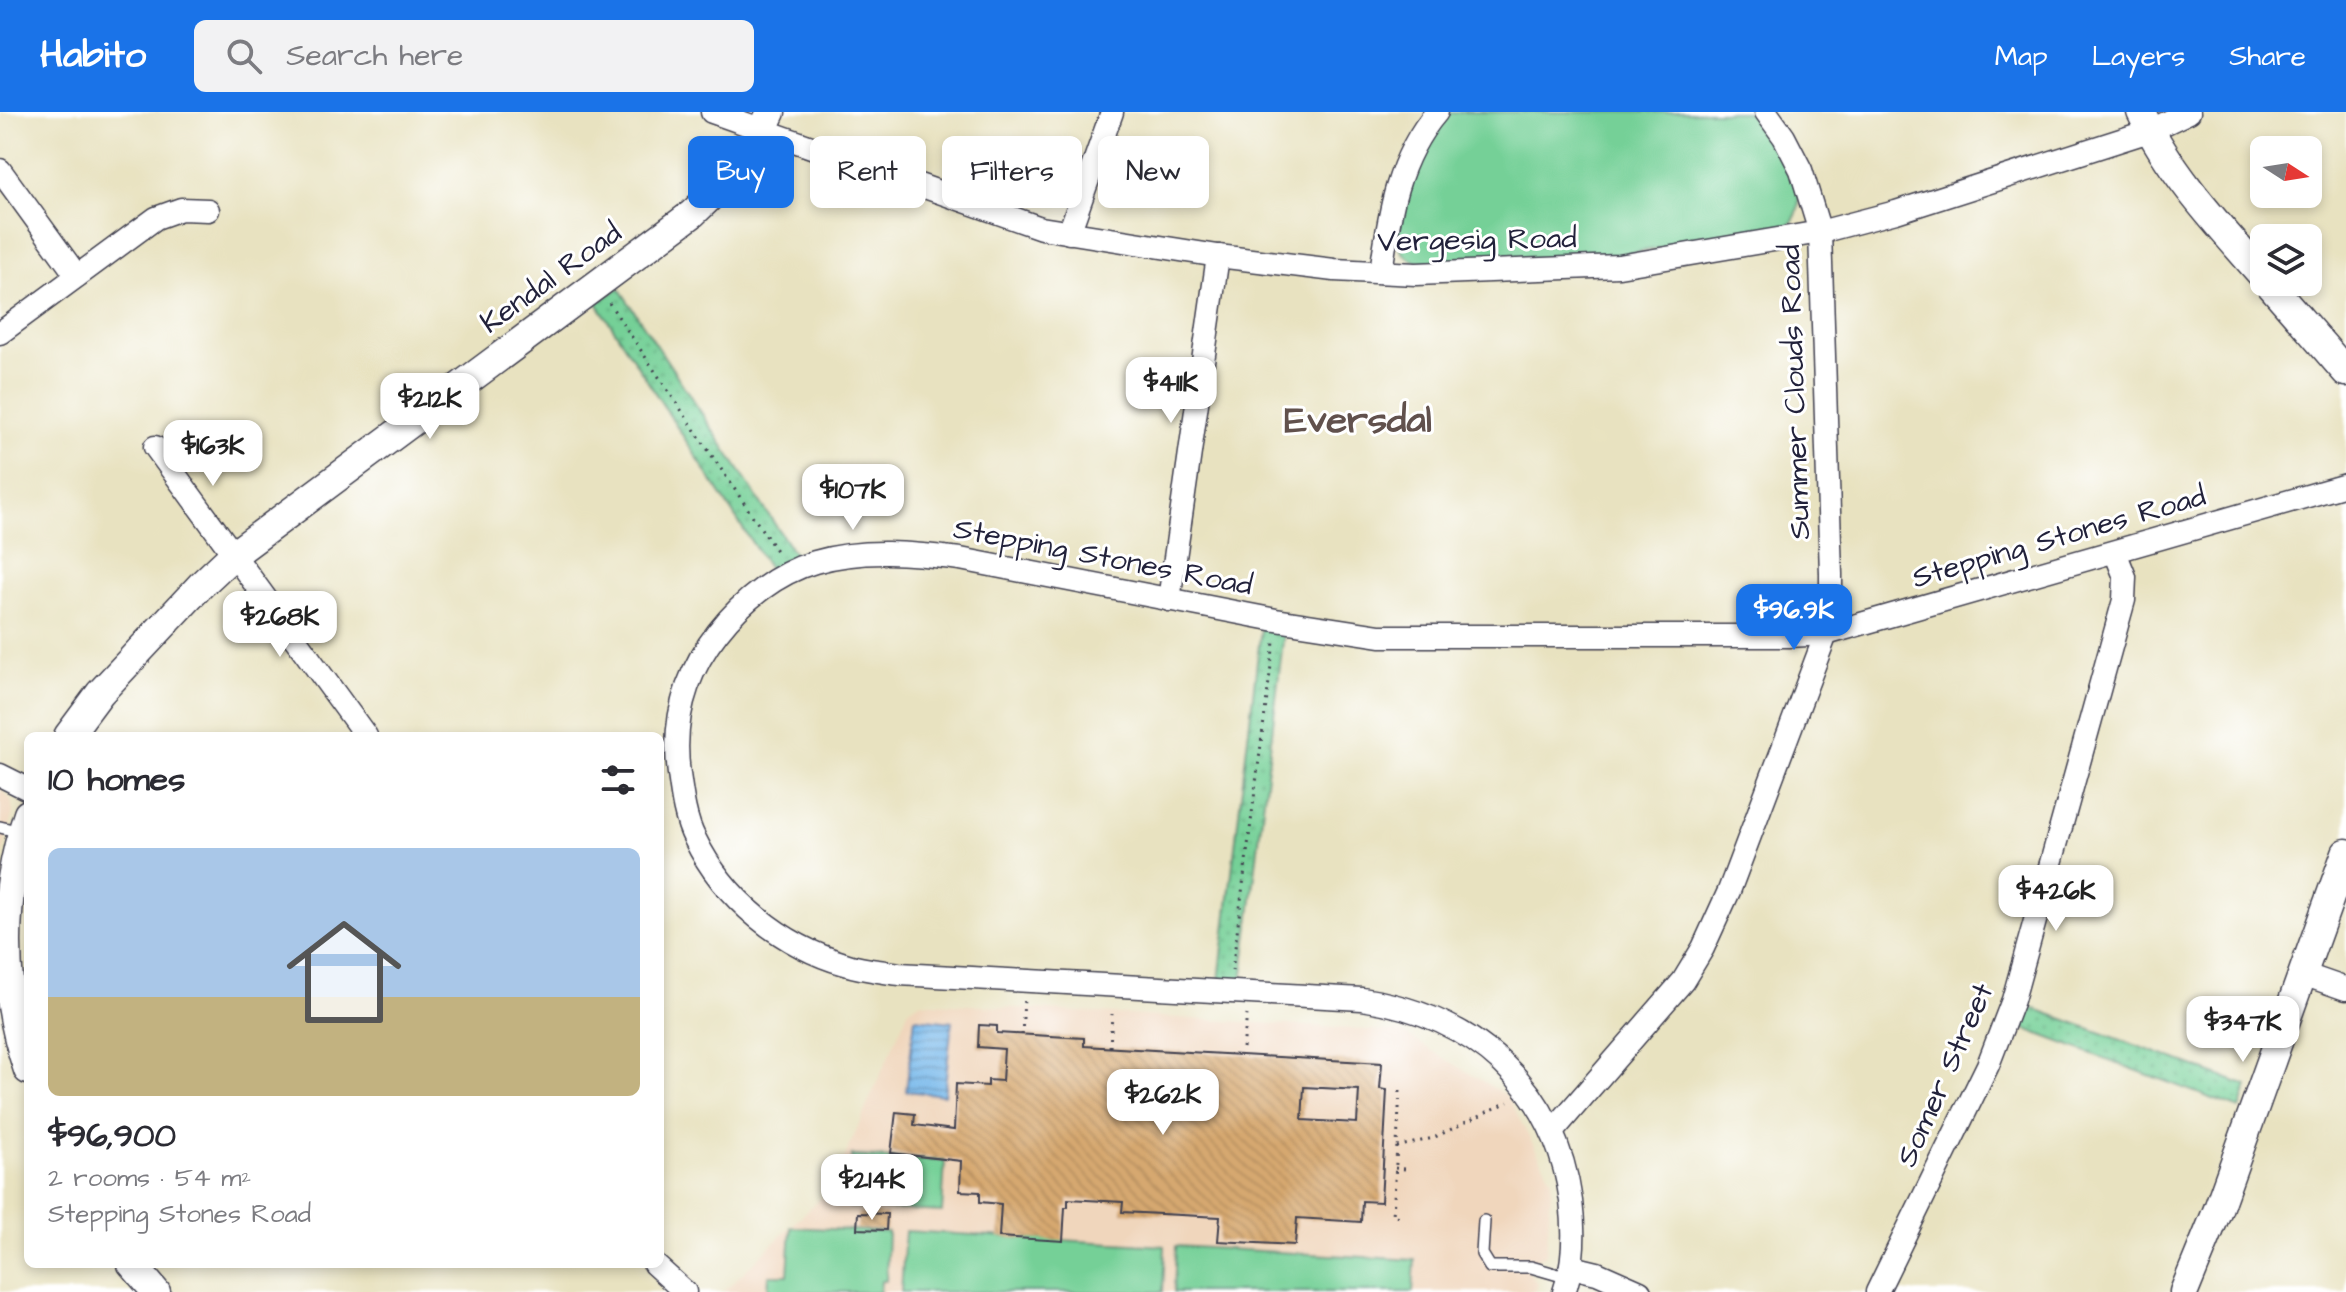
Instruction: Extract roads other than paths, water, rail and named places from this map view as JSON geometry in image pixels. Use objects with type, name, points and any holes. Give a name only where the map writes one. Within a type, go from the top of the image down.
[{"type":"street","name":"Vergesig Road","points":[[712,112],[767,122],[1013,220],[1069,233],[1218,256],[1416,274],[1606,267],[1820,232],[1896,212],[2145,121],[2189,112]]},
{"type":"street","points":[[1069,233],[1112,112]]},
{"type":"street","points":[[1381,272],[1390,210],[1399,175],[1413,146],[1437,112]]},
{"type":"street","name":"Summer Clouds Road","points":[[1552,1132],[1683,981],[1703,948],[1717,920],[1826,634],[1831,604],[1831,574],[1820,232],[1801,170],[1784,137],[1766,112]]},
{"type":"street","points":[[2145,121],[2199,202],[2250,261]]},
{"type":"street","name":"Kendal Road","points":[[71,732],[100,693],[233,555],[598,287],[692,214],[716,192],[767,122]]},
{"type":"street","points":[[0,170],[77,276]]},
{"type":"street","points":[[0,333],[156,218],[181,209],[208,210]]},
{"type":"street","points":[[1169,600],[1218,256]]},
{"type":"street","points":[[2280,296],[2346,372]]},
{"type":"street","points":[[155,447],[363,732]]},
{"type":"street","name":"Stepping Stones Road","points":[[1569,1279],[1573,1221],[1567,1179],[1552,1132],[1528,1092],[1498,1058],[1470,1036],[1420,1011],[1362,999],[899,974],[845,964],[771,928],[741,903],[714,872],[693,837],[668,745],[690,680],[707,647],[730,618],[755,594],[790,572],[844,555],[916,553],[1276,620],[1380,636],[1826,634],[2346,485]]},
{"type":"street","name":"Somer Street","points":[[1877,1292],[1988,1065],[2013,1000],[2124,600],[2125,577],[2115,552]]},
{"type":"street","points":[[0,775],[24,787]]},
{"type":"street","points":[[17,825],[3,948],[6,1012],[24,1059]]},
{"type":"street","points":[[2184,1292],[2218,1209],[2346,853]]},
{"type":"street","points":[[2303,974],[2346,989]]},
{"type":"street","points":[[135,1268],[156,1292]]},
{"type":"street","points":[[658,1268],[685,1292]]},
{"type":"street","points":[[1569,1279],[1597,1273],[1640,1292]]},
{"type":"lane","points":[[1484,1221],[1482,1254],[1490,1267],[1531,1267],[1569,1279]]},
{"type":"water","points":[[915,1018],[952,1022],[944,1095],[906,1091]]},
{"type":"district","name":"Eversdal","points":[[1358,421]]}]
